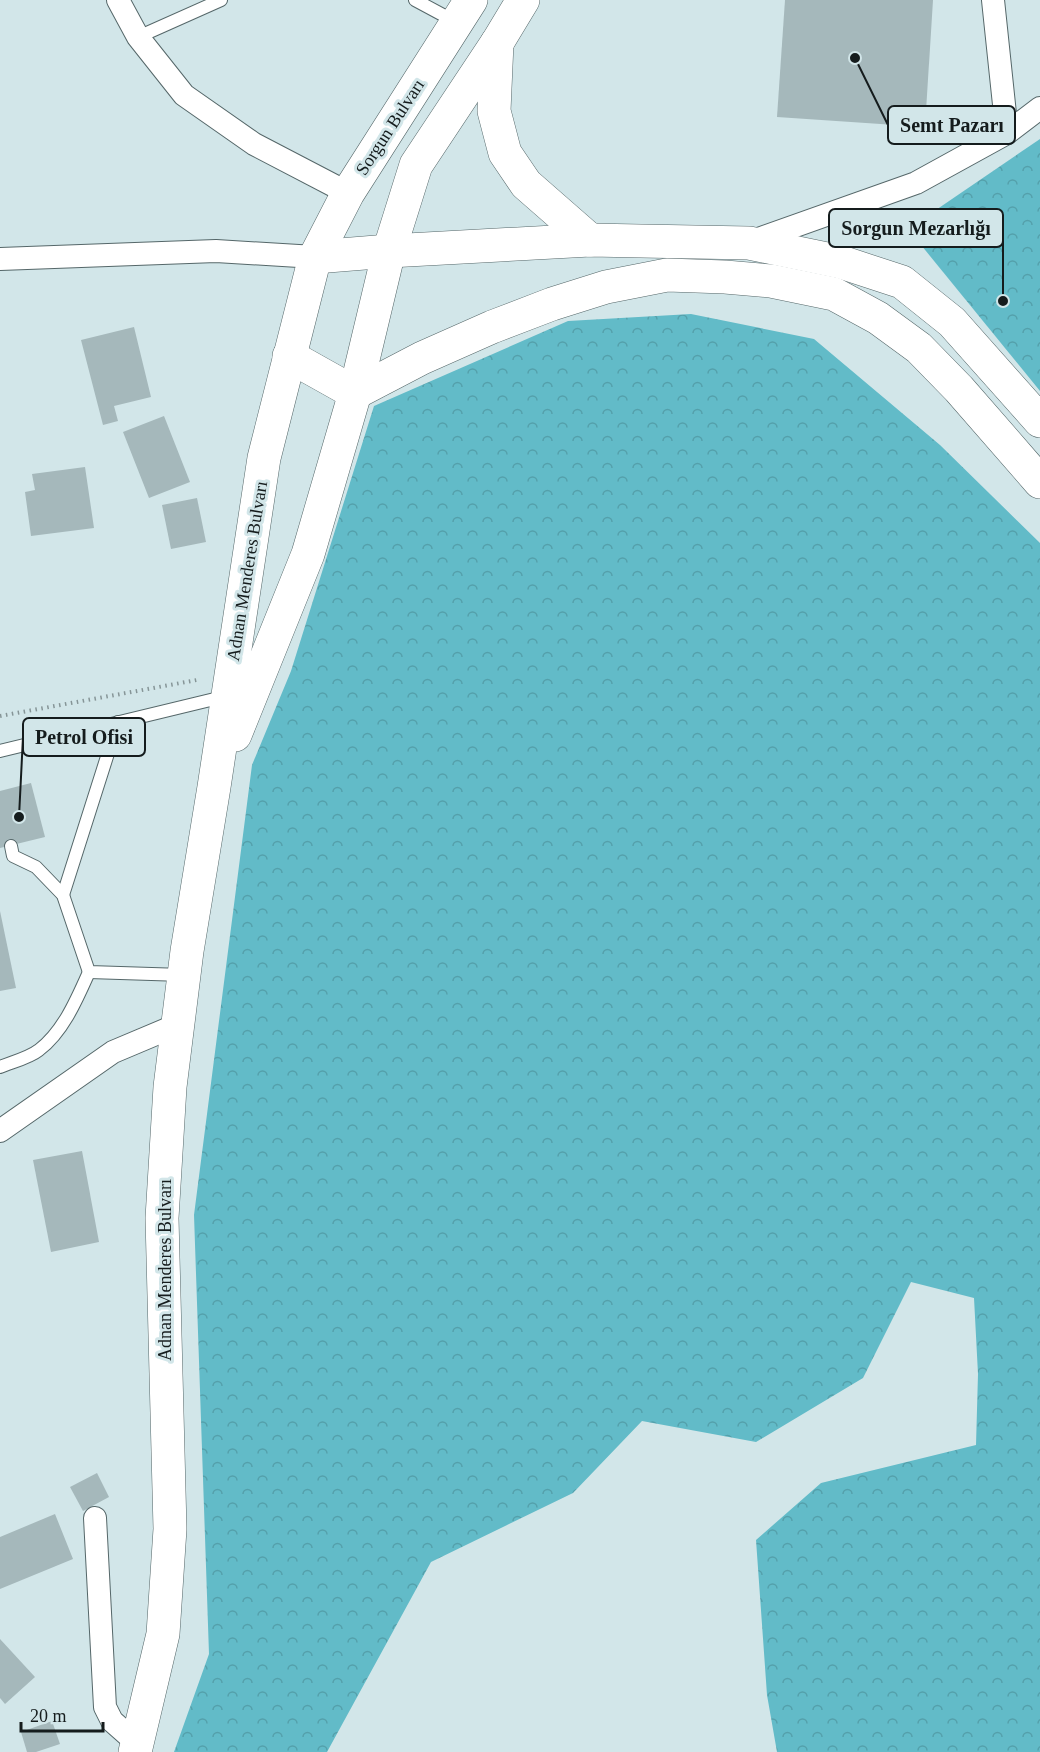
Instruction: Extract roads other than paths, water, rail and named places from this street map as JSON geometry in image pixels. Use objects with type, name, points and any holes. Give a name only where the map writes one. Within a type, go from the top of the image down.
[{"type":"main road","points":[[523,0],[497,43],[494,111],[505,153],[526,184],[590,240]]},
{"type":"main road","name":"Sorgun Bulvarı","points":[[290,356],[315,257],[348,193],[464,11]]},
{"type":"main road","name":"Adnan Menderes Bulvarı","points":[[214,787],[308,554],[355,393],[389,251],[416,165],[497,43]]},
{"type":"main road","points":[[315,257],[590,240],[749,243],[841,262],[902,282],[952,322],[1040,421]]},
{"type":"main road","points":[[290,356],[355,393],[422,358],[492,327],[552,304],[606,287],[667,275],[771,281],[834,294],[878,318],[920,348],[1040,482]]},
{"type":"main road","name":"Adnan Menderes Bulvarı","points":[[137,1748],[162,1634],[170,1529],[162,1218],[170,1087],[184,975],[264,459],[290,356]]},
{"type":"street","points":[[118,0],[138,37],[184,95],[254,144],[348,193]]},
{"type":"street","points":[[993,0],[1007,133]]},
{"type":"street","points":[[749,243],[916,183],[1007,133],[1040,108]]},
{"type":"street","points":[[0,259],[216,251],[315,257]]},
{"type":"street","points":[[0,1131],[113,1052],[177,1025]]},
{"type":"street","points":[[95,1518],[105,1707],[112,1721],[137,1748]]},
{"type":"lane","points":[[138,37],[221,0]]},
{"type":"lane","points":[[415,0],[464,11]]},
{"type":"lane","points":[[0,751],[118,722],[230,685]]},
{"type":"lane","points":[[63,895],[118,722]]},
{"type":"lane","points":[[0,1067],[38,1051],[54,1034],[69,1014],[89,972],[63,895],[36,867],[13,856],[11,846]]},
{"type":"lane","points":[[89,972],[184,975]]},
{"type":"place","name":"Semt Pazarı","points":[[855,58]]},
{"type":"place","name":"Sorgun Mezarlığı","points":[[1003,301]]},
{"type":"place","name":"Petrol Ofisi","points":[[19,817]]}]
